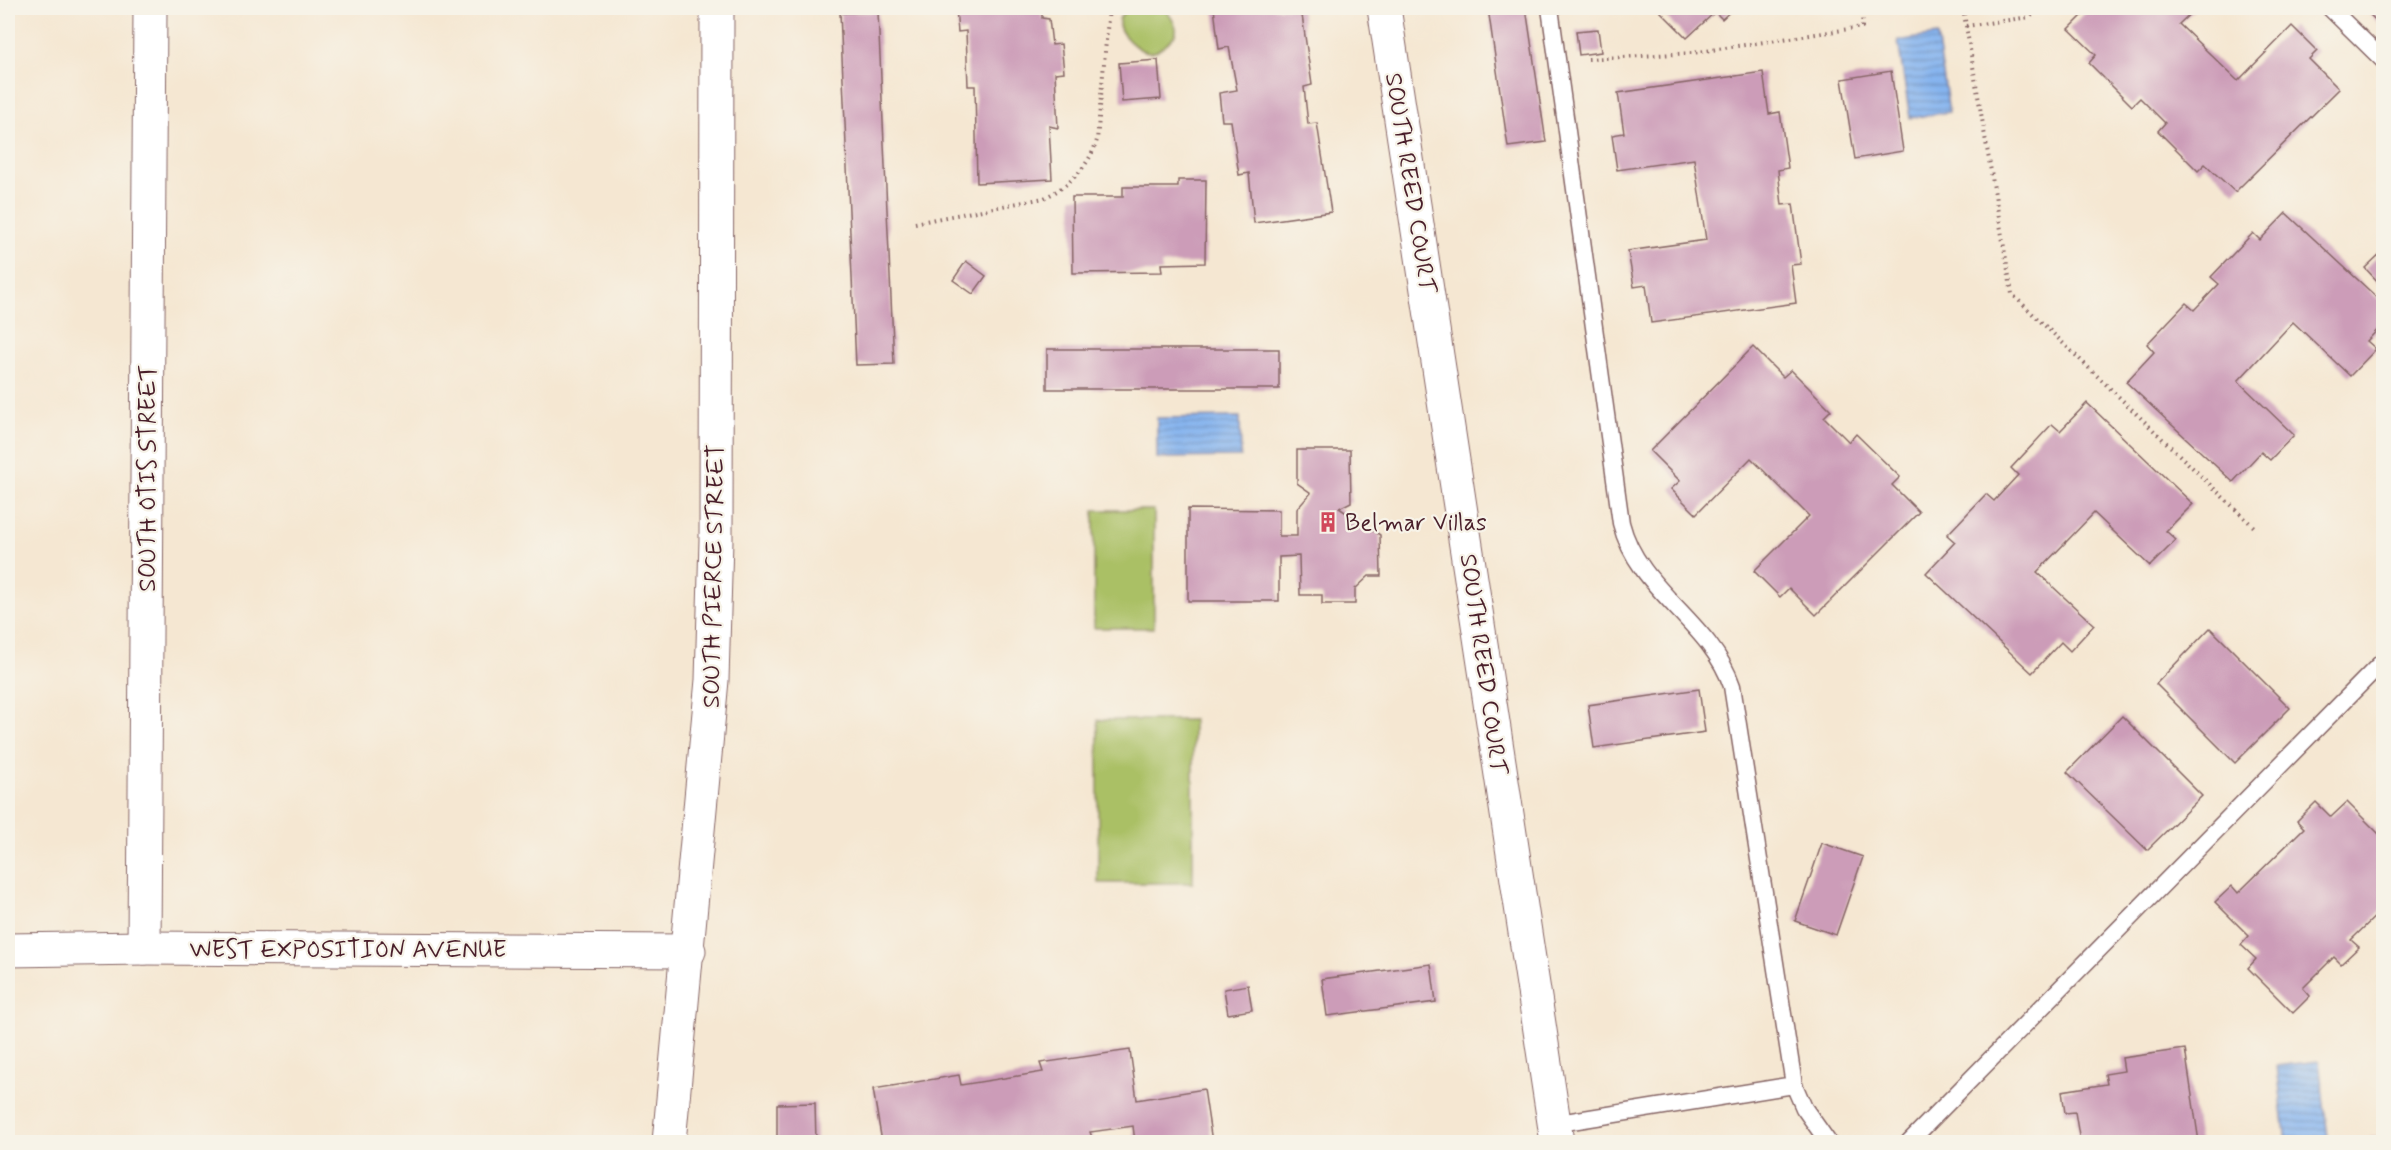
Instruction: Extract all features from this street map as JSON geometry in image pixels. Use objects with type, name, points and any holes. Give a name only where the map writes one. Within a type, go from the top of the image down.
[{"type":"street","name":"SOUTH OTIS STREET","points":[[144,948],[150,8]]},
{"type":"street","name":"SOUTH PIERCE STREET","points":[[669,1143],[689,951],[713,648],[717,8]]},
{"type":"street","name":"SOUTH REED COURT","points":[[1384,8],[1555,1133]]},
{"type":"street","name":"WEST EXPOSITION AVENUE","points":[[8,950],[144,948],[689,951]]},
{"type":"lane","points":[[1550,8],[1621,524],[1625,539],[1642,570],[1718,655],[1732,686],[1794,1085],[1804,1108],[1828,1143]]},
{"type":"lane","points":[[2330,8],[2384,61]]},
{"type":"lane","points":[[1909,1143],[2384,660]]},
{"type":"lane","points":[[1555,1133],[1794,1085]]},
{"type":"path","points":[[915,223],[1038,200],[1057,192],[1077,175],[1092,154],[1097,140],[1109,8]]},
{"type":"path","points":[[1558,61],[1692,53],[1862,27],[1863,10],[1877,8]]},
{"type":"path","points":[[1963,8],[2012,294],[2254,527]]},
{"type":"path","points":[[1966,26],[2030,17],[2039,8]]},
{"type":"green space","points":[[1131,8],[1165,8],[1176,26],[1175,34],[1156,51],[1146,51],[1135,46],[1119,26],[1120,17]]},
{"type":"green space","points":[[1094,510],[1154,510],[1154,628],[1094,628]]},
{"type":"green space","points":[[1098,720],[1193,720],[1193,883],[1098,883]]},
{"type":"water","points":[[1937,35],[1949,112],[1910,118],[1898,41]]},
{"type":"water","points":[[1240,417],[1241,457],[1157,458],[1157,418]]},
{"type":"water","points":[[2319,1061],[2328,1138],[2286,1142],[2277,1066]]},
{"type":"building","points":[[956,8],[1042,8],[1042,18],[1049,19],[1052,45],[1061,44],[1064,72],[1055,73],[1058,128],[1049,126],[1052,179],[977,183],[975,86],[968,86],[966,31],[958,32]]},
{"type":"building","points":[[1214,8],[1301,8],[1312,85],[1304,87],[1308,124],[1317,123],[1331,212],[1254,223],[1249,173],[1239,175],[1231,121],[1222,121],[1219,93],[1237,90],[1229,47],[1219,49]]},
{"type":"building","points":[[1488,8],[1526,8],[1546,142],[1508,147]]},
{"type":"building","points":[[1657,8],[1734,8],[1722,19],[1715,12],[1687,38]]},
{"type":"building","points":[[2090,8],[2196,8],[2179,24],[2238,81],[2292,26],[2317,51],[2309,59],[2339,89],[2235,192],[2205,164],[2198,171],[2158,131],[2165,123],[2140,98],[2132,106],[2089,63],[2096,55],[2069,29]]},
{"type":"building","points":[[2374,8],[2384,8],[2384,28],[2368,13]]},
{"type":"building","points":[[878,12],[894,364],[856,365],[840,13]]},
{"type":"building","points":[[1598,29],[1601,52],[1579,55],[1576,31]]},
{"type":"building","points":[[1158,60],[1161,99],[1122,102],[1119,63]]},
{"type":"building","points":[[1891,71],[1903,151],[1855,159],[1842,79]]},
{"type":"building","points":[[1763,72],[1769,114],[1780,112],[1788,168],[1778,170],[1782,205],[1793,204],[1801,264],[1791,265],[1796,303],[1651,323],[1646,285],[1634,287],[1628,251],[1706,240],[1694,159],[1617,170],[1612,135],[1624,133],[1618,93]]},
{"type":"building","points":[[1178,180],[1206,180],[1205,263],[1161,264],[1162,272],[1073,273],[1072,197],[1123,197],[1123,187],[1178,187]]},
{"type":"building","points":[[2286,213],[2384,304],[2384,323],[2367,341],[2376,349],[2350,376],[2293,322],[2238,381],[2294,435],[2270,460],[2261,452],[2233,482],[2126,382],[2154,352],[2147,344],[2186,303],[2194,310],[2219,284],[2211,277],[2253,233],[2260,240]]},
{"type":"building","points":[[2384,250],[2384,288],[2365,268]]},
{"type":"building","points":[[966,261],[986,276],[973,294],[953,280]]},
{"type":"building","points":[[1753,347],[1783,377],[1791,370],[1831,410],[1824,417],[1849,442],[1856,434],[1900,477],[1892,485],[1919,512],[1816,615],[1789,588],[1780,597],[1754,571],[1809,516],[1751,458],[1696,514],[1671,489],[1680,481],[1650,451]]},
{"type":"building","points":[[1047,349],[1279,349],[1279,389],[1047,389]]},
{"type":"building","points":[[2087,403],[2193,504],[2166,531],[2176,540],[2150,566],[2094,513],[2037,572],[2094,625],[2070,651],[2061,642],[2032,673],[1926,573],[1955,542],[1947,535],[1986,494],[1994,501],[2018,475],[2011,468],[2052,424],[2060,431]]},
{"type":"building","points":[[1297,450],[1350,450],[1351,502],[1339,508],[1380,535],[1381,576],[1369,576],[1355,589],[1355,604],[1322,604],[1322,595],[1300,595],[1299,556],[1279,557],[1279,601],[1188,601],[1188,509],[1279,510],[1279,536],[1297,536],[1297,509],[1311,493],[1297,483]]},
{"type":"building","points":[[2210,628],[2290,708],[2235,763],[2156,684]]},
{"type":"building","points":[[1699,689],[1705,732],[1594,748],[1588,705]]},
{"type":"building","points":[[2122,716],[2202,796],[2147,850],[2067,772]]},
{"type":"building","points":[[2316,802],[2331,817],[2347,802],[2381,836],[2384,833],[2384,908],[2351,940],[2359,947],[2341,964],[2334,957],[2303,988],[2310,996],[2293,1013],[2248,968],[2256,959],[2241,945],[2249,936],[2215,902],[2232,886],[2238,893],[2304,828],[2297,821]]},
{"type":"building","points":[[1822,843],[1863,857],[1836,935],[1795,921]]},
{"type":"building","points":[[1431,964],[1436,1002],[1327,1016],[1322,979]]},
{"type":"building","points":[[1248,985],[1252,1010],[1228,1014],[1224,989]]},
{"type":"building","points":[[2185,1049],[2199,1142],[2080,1142],[2075,1112],[2065,1113],[2062,1091],[2107,1084],[2105,1074],[2124,1071],[2122,1058]]},
{"type":"building","points":[[1130,1050],[1137,1100],[1204,1089],[1212,1142],[1135,1142],[1133,1126],[1090,1132],[1093,1140],[1076,1142],[882,1142],[873,1089],[959,1075],[961,1085],[1043,1072],[1040,1063]]},
{"type":"building","points":[[815,1103],[816,1142],[777,1142],[777,1104]]},
{"type":"building","points":[[2371,1137],[2384,1138],[2384,1142],[2370,1142]]},
{"type":"place","name":"Belmar Villas","points":[[1328,522]]}]
